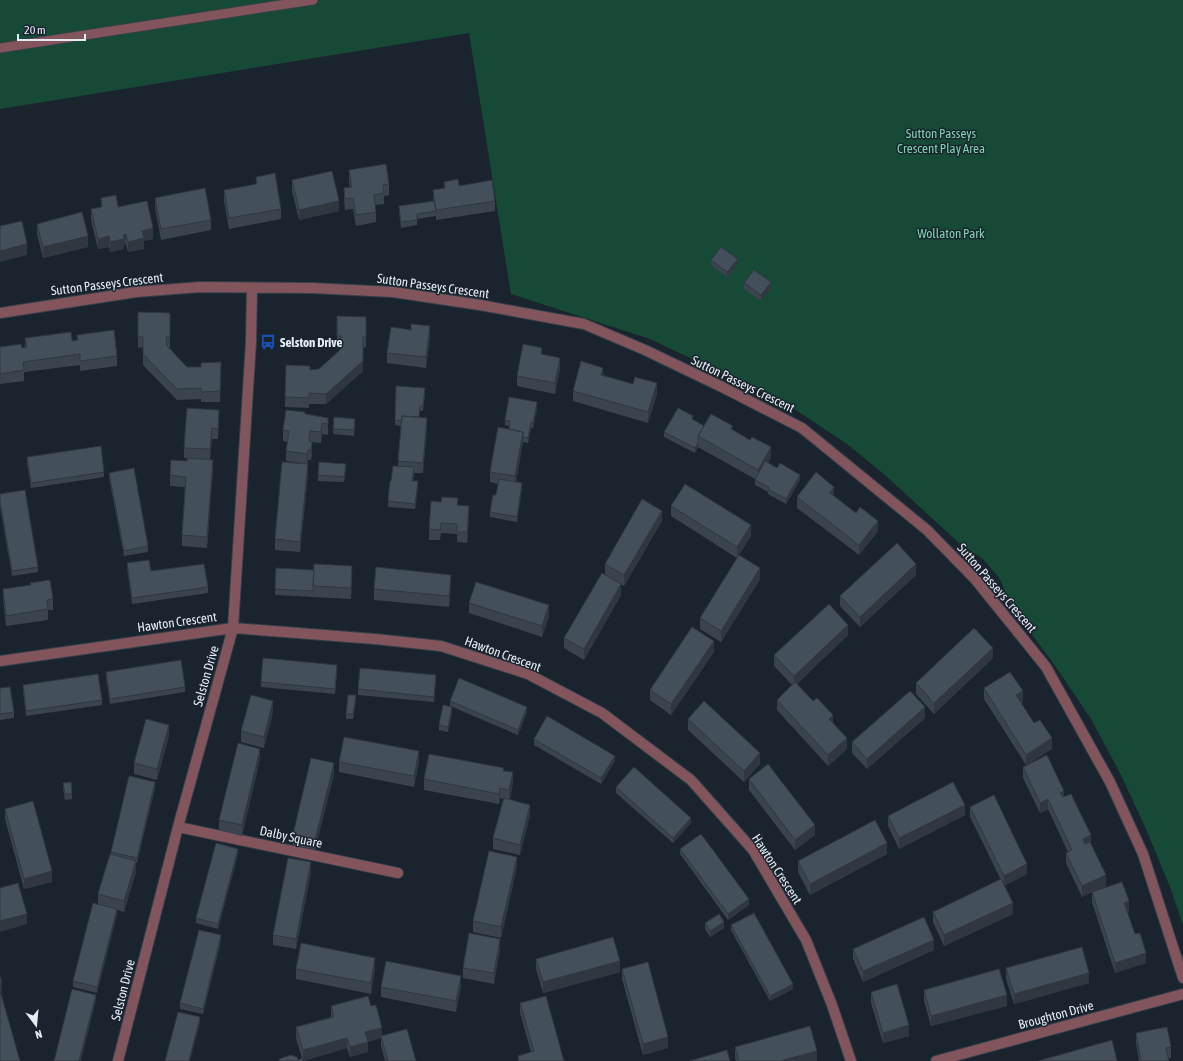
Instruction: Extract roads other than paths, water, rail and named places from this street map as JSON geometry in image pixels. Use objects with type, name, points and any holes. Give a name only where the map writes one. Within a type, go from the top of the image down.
[{"type":"street","name":"Sutton Passeys Crescent","points":[[0,312],[136,292],[200,287],[312,288],[393,292],[480,305],[584,324],[652,353],[802,428],[927,530],[975,579],[1046,667],[1110,782],[1143,854],[1183,978]]},
{"type":"street","name":"Selston Drive","points":[[118,1061],[178,827],[233,628],[251,342],[252,288]]},
{"type":"street","name":"Hawton Crescent","points":[[0,661],[233,628],[375,639],[441,646],[528,674],[602,713],[691,780],[753,850],[806,940],[832,1005],[851,1061]]},
{"type":"street","name":"Dalby Square","points":[[178,827],[398,873]]},
{"type":"street","name":"Broughton Drive","points":[[936,1061],[1183,994]]},
{"type":"lane","points":[[0,48],[313,0]]},
{"type":"place","name":"Selston Drive","points":[[268,342]]},
{"type":"park label","name":"Sutton Passeys Crescent Play Area","points":[[941,140]]},
{"type":"park label","name":"Wollaton Park","points":[[951,233]]}]
